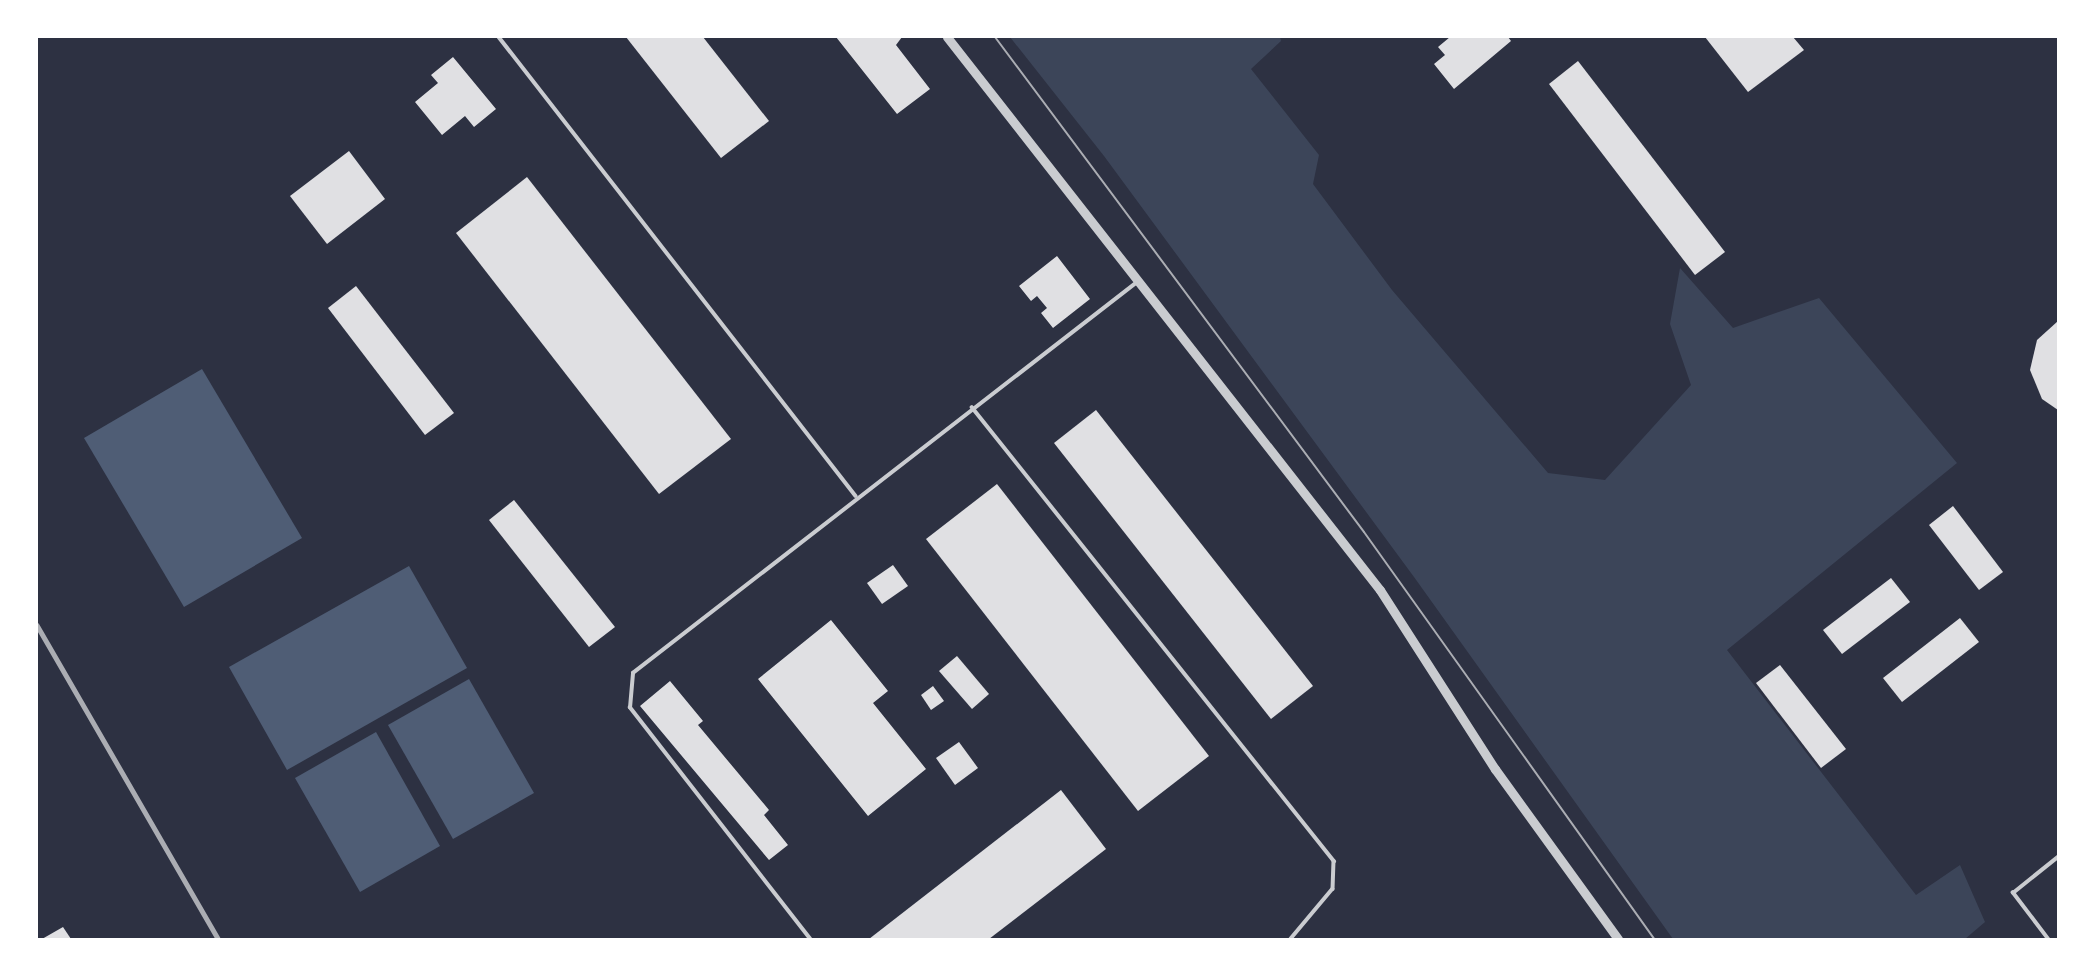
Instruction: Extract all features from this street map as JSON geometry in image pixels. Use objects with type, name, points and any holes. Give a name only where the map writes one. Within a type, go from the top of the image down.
[{"type":"street","points":[[947,37],[1380,590],[1495,769],[1618,939]]},
{"type":"lane","points":[[499,37],[856,496]]},
{"type":"lane","points":[[810,939],[630,708],[633,673],[856,496],[1137,281]]},
{"type":"lane","points":[[972,407],[1334,860],[1337,879],[1333,889],[1291,939]]},
{"type":"lane","points":[[2048,939],[2013,893],[2058,857]]},
{"type":"shaded area","points":[[1010,37],[1280,37],[1281,41],[1251,69],[1319,155],[1313,184],[1392,290],[1548,473],[1605,480],[1691,385],[1670,324],[1680,268],[1733,328],[1819,298],[1957,463],[1727,650],[1916,895],[1960,865],[1985,922],[1965,939],[1673,939],[1414,577],[1104,156]]},
{"type":"shaded area","points":[[202,369],[302,538],[184,607],[84,438]]},
{"type":"shaded area","points":[[409,566],[467,668],[287,770],[229,667]]},
{"type":"shaded area","points":[[469,679],[534,793],[453,839],[388,725]]},
{"type":"shaded area","points":[[376,732],[440,846],[360,892],[295,778]]},
{"type":"building","points":[[626,37],[703,37],[769,121],[721,158]]},
{"type":"building","points":[[836,37],[902,37],[896,45],[930,89],[897,114]]},
{"type":"building","points":[[1450,37],[1508,37],[1511,41],[1454,89],[1434,64],[1445,55],[1438,47]]},
{"type":"building","points":[[1705,37],[1793,37],[1804,50],[1748,92]]},
{"type":"building","points":[[453,57],[496,109],[474,127],[465,116],[442,135],[415,102],[438,83],[431,75]]},
{"type":"building","points":[[1578,61],[1725,252],[1695,275],[1549,84]]},
{"type":"building","points":[[349,151],[385,199],[327,244],[290,196]]},
{"type":"building","points":[[527,177],[731,439],[659,494],[456,233]]},
{"type":"building","points":[[1057,256],[1090,299],[1053,328],[1041,313],[1047,308],[1037,296],[1031,301],[1019,286]]},
{"type":"building","points":[[356,286],[454,413],[425,435],[328,308]]},
{"type":"building","points":[[2058,321],[2058,410],[2042,399],[2030,370],[2037,340]]},
{"type":"building","points":[[1096,410],[1313,686],[1271,719],[1054,443]]},
{"type":"building","points":[[997,484],[1209,756],[1138,811],[926,539]]},
{"type":"building","points":[[514,500],[615,627],[589,647],[489,520]]},
{"type":"building","points":[[1953,506],[2003,572],[1979,590],[1929,525]]},
{"type":"building","points":[[893,565],[908,586],[882,604],[867,583]]},
{"type":"building","points":[[1891,578],[1910,602],[1842,654],[1823,630]]},
{"type":"building","points":[[1960,618],[1979,642],[1902,702],[1883,678]]},
{"type":"building","points":[[831,620],[888,691],[873,703],[926,769],[868,816],[758,679]]},
{"type":"building","points":[[957,656],[989,694],[972,709],[939,671]]},
{"type":"building","points":[[1780,665],[1846,749],[1821,768],[1756,683]]},
{"type":"building","points":[[670,681],[703,721],[698,725],[769,810],[764,815],[788,845],[769,860],[640,706]]},
{"type":"building","points":[[933,686],[944,701],[931,710],[921,695]]},
{"type":"building","points":[[959,742],[978,768],[955,785],[936,758]]},
{"type":"building","points":[[1061,790],[1106,849],[989,939],[869,939]]},
{"type":"building","points":[[63,927],[71,939],[42,939]]},
{"type":"tram line","points":[[995,37],[1364,532],[1654,939]]},
{"type":"railway","points":[[37,625],[218,939]]}]
